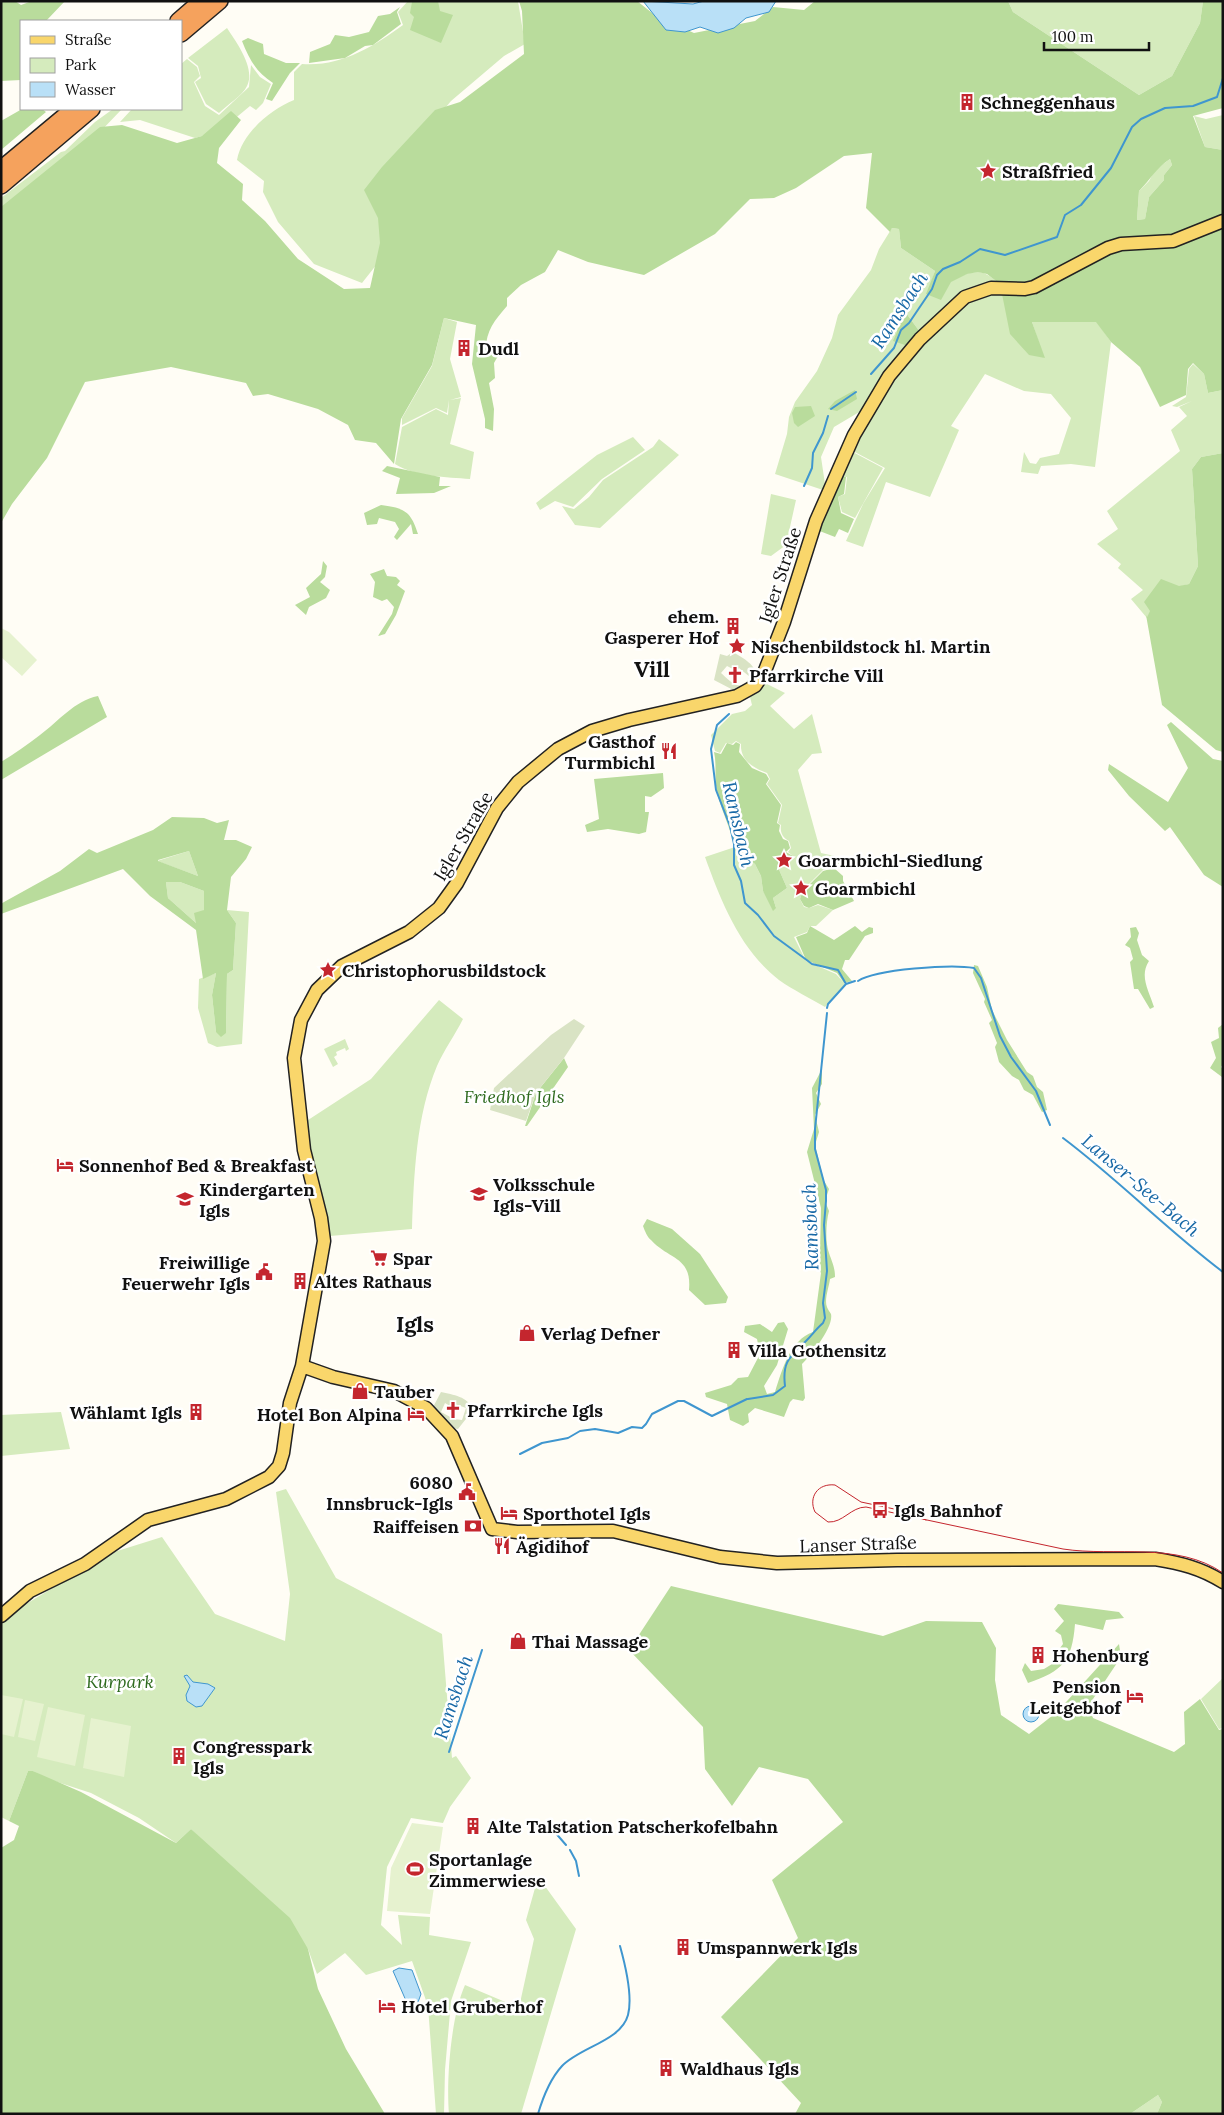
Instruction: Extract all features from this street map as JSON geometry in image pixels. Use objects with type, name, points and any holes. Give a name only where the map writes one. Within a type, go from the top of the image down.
[{"type":"highway","points":[[179,20],[201,1]]},
{"type":"highway","points":[[182,33],[220,1]]},
{"type":"highway","points":[[1,169],[73,110]]},
{"type":"highway","points":[[1,186],[91,110]]},
{"type":"main road","name":"Igler Straße","points":[[1,1616],[30,1591],[85,1564],[148,1520],[215,1504],[273,1473],[279,1466],[283,1453],[290,1403],[302,1366],[324,1239],[321,1218],[304,1150],[294,1058],[301,1020],[317,990],[342,966],[409,932],[439,908],[457,883],[487,822],[502,800],[526,774],[558,749],[592,731],[635,719],[737,696],[755,686],[764,673],[784,622],[816,521],[861,421],[900,362],[959,301],[984,289],[1025,289],[1034,287],[1115,245],[1173,241],[1223,221]]},
{"type":"main road","name":"Lanser Straße","points":[[302,1366],[333,1377],[394,1391],[426,1408],[452,1436],[492,1529],[517,1532],[613,1531],[720,1557],[777,1563],[829,1564],[897,1560],[1155,1559],[1186,1564],[1206,1571],[1223,1582]]},
{"type":"green space","points":[[1,1],[15,1],[21,5],[32,1],[65,1],[47,20],[20,20],[20,80],[1,81]]},
{"type":"green space","points":[[408,1],[518,1],[525,44],[504,56],[451,101],[399,164],[383,214],[382,243],[377,264],[362,283],[314,264],[278,222],[263,192],[264,181],[237,160],[245,141],[258,124],[285,104],[294,100],[294,72],[302,64],[316,64],[343,59],[380,41],[403,25],[398,12]]},
{"type":"green space","points":[[438,1],[440,11],[453,15],[441,43],[410,30],[414,17],[410,13],[412,2]]},
{"type":"green space","points":[[519,1],[637,1],[656,16],[694,33],[755,21],[773,7],[804,10],[815,1],[1008,1],[1013,12],[1139,95],[1172,76],[1200,23],[1203,1],[1223,1],[1223,108],[1193,116],[1205,147],[1223,150],[1223,390],[1208,393],[1204,374],[1193,363],[1188,369],[1186,395],[1160,407],[1140,367],[1111,342],[1096,322],[1032,322],[1045,358],[1029,355],[1010,334],[1000,284],[987,274],[978,272],[967,274],[951,282],[941,300],[926,294],[935,271],[901,248],[899,229],[892,228],[890,232],[866,208],[872,153],[844,156],[796,188],[774,198],[750,199],[715,234],[644,275],[588,262],[558,250],[545,272],[521,285],[507,298],[507,306],[494,322],[487,338],[486,352],[502,349],[494,363],[495,378],[489,383],[494,409],[493,431],[485,428],[485,419],[472,364],[476,325],[444,318],[432,365],[401,419],[394,464],[376,443],[355,440],[348,425],[318,409],[268,394],[253,396],[246,383],[171,367],[85,382],[47,458],[12,504],[1,523],[1,207],[100,127],[122,125],[177,143],[202,136],[231,111],[241,120],[219,148],[217,163],[243,184],[242,200],[265,221],[298,259],[344,289],[370,288],[380,243],[378,218],[364,190],[382,167],[435,110],[460,102],[524,54],[522,11]],"holes":[[[1170,159],[1172,165],[1164,175],[1164,180],[1149,197],[1145,219],[1137,220],[1139,191],[1157,170]]]},
{"type":"green space","points":[[1008,1],[1203,1],[1200,23],[1172,76],[1139,95],[1013,12]]},
{"type":"green space","points":[[400,7],[397,12],[401,24],[373,45],[365,46],[345,58],[309,63],[310,52],[330,44],[335,35],[349,37],[369,32],[378,16],[390,14]]},
{"type":"green space","points":[[227,28],[244,56],[249,71],[249,79],[242,93],[219,113],[206,104],[195,82],[201,78],[198,66],[188,58]]},
{"type":"green space","points":[[248,38],[263,44],[264,54],[286,63],[300,63],[290,73],[272,101],[266,99],[273,83],[258,70],[250,59],[242,41]]},
{"type":"green space","points":[[187,59],[197,67],[200,76],[194,82],[205,106],[219,115],[249,87],[251,65],[260,77],[271,84],[263,103],[256,110],[250,106],[220,131],[195,138],[140,120],[120,122],[131,110],[182,110],[182,63]]},
{"type":"green space","points":[[20,110],[43,110],[46,112],[1,150],[1,121]]},
{"type":"green space","points":[[112,110],[121,110],[98,134],[1,209],[1,198],[61,152],[65,151],[95,122]]},
{"type":"green space","points":[[1223,115],[1223,150],[1205,147],[1194,116],[1206,119]]},
{"type":"green space","points":[[1170,159],[1172,165],[1164,175],[1164,180],[1149,197],[1145,219],[1137,220],[1139,191],[1149,181],[1155,170]]},
{"type":"green space","points":[[892,228],[899,229],[901,248],[935,271],[927,294],[952,280],[972,272],[979,272],[990,276],[1000,284],[988,284],[920,332],[906,313],[907,311],[896,315],[897,332],[908,346],[889,368],[861,411],[834,427],[821,457],[826,491],[775,474],[787,434],[789,417],[795,402],[817,371],[832,338],[838,315],[871,270],[879,249]]},
{"type":"green space","points":[[1002,293],[1044,358],[1032,322],[1097,322],[1111,342],[1095,467],[1071,464],[1041,466],[1038,474],[1021,472],[1024,452],[1030,463],[1036,464],[1040,458],[1059,454],[1071,418],[1051,394],[1024,391],[985,374],[951,426],[959,430],[930,497],[886,482],[863,547],[846,541],[863,504],[885,468],[851,450],[880,397],[930,334],[978,294]]},
{"type":"green space","points":[[903,308],[907,310],[906,313],[920,332],[908,346],[893,341],[897,332],[896,315]]},
{"type":"green space","points":[[444,318],[457,322],[450,359],[461,397],[450,400],[461,398],[450,444],[474,452],[470,479],[421,474],[395,464],[402,427],[436,409],[448,415],[449,400],[447,413],[436,408],[402,425],[402,418],[432,366]]},
{"type":"green space","points":[[1193,364],[1204,374],[1208,393],[1223,390],[1223,453],[1201,457],[1192,469],[1198,566],[1189,584],[1177,588],[1165,596],[1154,607],[1147,618],[1131,599],[1143,590],[1118,568],[1121,564],[1097,544],[1118,529],[1107,511],[1180,451],[1171,430],[1187,416],[1179,407],[1192,401],[1177,407],[1172,406],[1186,397],[1189,369]]},
{"type":"green space","points":[[855,390],[857,399],[837,411],[828,409],[835,401]]},
{"type":"green space","points":[[811,406],[815,416],[798,427],[794,423],[792,413],[795,407]]},
{"type":"green space","points":[[633,437],[645,450],[602,479],[573,507],[555,501],[540,510],[536,503],[597,455]]},
{"type":"green space","points":[[659,439],[679,455],[600,528],[575,525],[562,506],[574,509],[589,497],[603,480],[653,447]]},
{"type":"green space","points":[[851,451],[883,468],[855,518],[842,512],[838,497],[845,494],[847,477],[840,477]]},
{"type":"green space","points":[[1223,453],[1223,752],[1216,750],[1162,705],[1146,615],[1147,617],[1150,611],[1144,602],[1161,579],[1179,586],[1189,584],[1198,566],[1192,469],[1201,457]]},
{"type":"green space","points":[[387,466],[440,477],[439,486],[451,486],[434,493],[396,494],[400,478],[382,471]]},
{"type":"green space","points":[[842,477],[846,477],[844,494],[838,497],[841,513],[854,519],[848,533],[839,529],[835,537],[817,530]]},
{"type":"green space","points":[[771,494],[796,500],[786,545],[771,556],[761,554]]},
{"type":"green space","points":[[381,505],[401,509],[406,512],[418,534],[413,534],[411,524],[397,540],[394,537],[399,529],[395,522],[379,518],[377,524],[367,525],[364,513]]},
{"type":"green space","points":[[323,561],[327,566],[325,577],[320,582],[330,590],[326,598],[309,607],[306,615],[295,605],[310,597],[306,588],[321,574]]},
{"type":"green space","points":[[384,569],[387,576],[396,577],[400,581],[397,585],[405,591],[396,615],[385,634],[378,636],[392,614],[394,607],[387,599],[382,601],[373,597],[375,582],[370,574]]},
{"type":"green space","points":[[1,628],[9,632],[37,660],[22,676],[1,657]]},
{"type":"green space","points":[[733,652],[749,662],[756,673],[757,678],[737,692],[714,680],[720,654],[727,656]],"holes":[[[727,666],[737,671],[739,668],[750,677],[744,685],[735,684],[721,673]]]},
{"type":"green space","points":[[765,683],[785,693],[770,706],[794,729],[812,714],[822,753],[812,754],[798,770],[821,853],[862,862],[837,869],[834,867],[823,870],[808,885],[805,885],[800,899],[804,907],[809,908],[818,905],[833,910],[816,926],[810,926],[807,932],[794,937],[806,961],[836,974],[845,984],[825,1007],[779,980],[753,954],[733,924],[705,857],[744,844],[748,859],[755,864],[761,876],[763,891],[776,908],[773,898],[787,888],[777,865],[793,856],[788,852],[791,848],[789,841],[783,836],[781,825],[778,823],[782,805],[767,784],[770,779],[767,773],[748,763],[741,750],[741,744],[736,741],[732,744],[726,743],[720,753],[715,751],[711,735],[732,714],[745,711],[752,705],[750,697]]},
{"type":"green space","points":[[98,696],[107,717],[1,780],[1,762],[40,735],[81,702]]},
{"type":"green space","points":[[1171,722],[1213,759],[1223,761],[1223,887],[1204,875],[1170,827],[1165,831],[1129,796],[1108,770],[1109,764],[1168,802],[1188,768],[1167,725]]},
{"type":"green space","points":[[736,742],[740,744],[739,752],[752,768],[766,774],[769,779],[766,784],[781,805],[777,823],[780,825],[779,831],[783,839],[788,841],[790,848],[786,852],[793,856],[777,865],[787,888],[773,898],[776,908],[773,911],[763,891],[761,876],[755,864],[748,859],[744,844],[734,845],[717,791],[714,752],[721,754],[727,743],[733,745]]},
{"type":"green space","points":[[663,773],[664,788],[651,797],[645,796],[645,812],[649,812],[646,832],[639,834],[608,829],[587,832],[585,825],[599,819],[594,779]]},
{"type":"green space","points":[[172,817],[204,818],[217,823],[229,820],[224,840],[236,840],[252,847],[246,859],[231,877],[227,910],[236,923],[233,970],[227,974],[226,1033],[221,1037],[216,1032],[212,995],[216,973],[203,979],[196,930],[150,896],[123,869],[1,914],[1,904],[60,871],[89,849],[97,853],[153,830]],"holes":[[[189,851],[198,876],[158,861],[158,860]],[[166,882],[180,882],[204,891],[204,910],[194,913],[196,923],[168,898]]]},
{"type":"green space","points":[[189,851],[198,876],[157,861]]},
{"type":"green space","points":[[834,868],[843,876],[843,881],[854,901],[833,910],[818,904],[809,908],[804,906],[800,899],[805,885],[808,886],[823,871]]},
{"type":"green space","points":[[166,882],[180,882],[204,891],[204,910],[196,923],[168,898]]},
{"type":"green space","points":[[227,910],[249,912],[242,1044],[217,1047],[208,1043],[198,1008],[199,979],[216,973],[212,995],[216,1032],[226,1033],[227,974],[233,970],[236,923]]},
{"type":"green space","points":[[810,926],[834,940],[855,926],[862,932],[869,927],[873,928],[873,933],[865,936],[849,960],[845,960],[842,969],[852,981],[844,983],[837,973],[806,960],[796,937],[807,933]]},
{"type":"green space","points":[[1136,927],[1139,933],[1137,940],[1142,955],[1149,961],[1146,967],[1145,978],[1154,1007],[1150,1009],[1138,989],[1134,989],[1130,962],[1133,959],[1130,948],[1125,945],[1131,937],[1130,928]]},
{"type":"green space","points":[[974,965],[978,966],[987,987],[992,1010],[1007,1040],[1027,1072],[1033,1076],[1037,1087],[1043,1092],[1047,1110],[1042,1112],[1033,1095],[1024,1090],[1019,1080],[1012,1076],[999,1062],[995,1047],[997,1043],[989,1023],[992,1020],[973,973]]},
{"type":"green space","points":[[439,1000],[463,1019],[437,1066],[420,1125],[415,1167],[412,1229],[330,1236],[311,1162],[305,1122],[371,1079]]},
{"type":"green space","name":"Friedhof Igls","points":[[574,1019],[585,1026],[564,1058],[536,1093],[526,1121],[490,1110],[494,1088],[551,1035]]},
{"type":"green space","points":[[1223,1024],[1222,1077],[1210,1068],[1216,1058],[1211,1042],[1219,1038],[1218,1028]]},
{"type":"green space","points":[[345,1039],[349,1049],[346,1051],[345,1048],[336,1052],[337,1055],[334,1057],[338,1064],[333,1067],[324,1049]]},
{"type":"green space","points":[[564,1058],[568,1067],[527,1126],[525,1126],[536,1093]]},
{"type":"green space","points":[[822,1069],[822,1084],[816,1093],[821,1104],[815,1115],[819,1132],[815,1145],[824,1181],[829,1189],[825,1201],[829,1211],[826,1238],[835,1277],[830,1279],[826,1304],[831,1314],[831,1320],[821,1341],[802,1364],[805,1398],[803,1401],[793,1399],[784,1417],[755,1408],[748,1414],[749,1422],[743,1426],[730,1420],[727,1404],[706,1397],[705,1393],[731,1385],[738,1378],[748,1377],[760,1354],[757,1339],[744,1332],[745,1326],[760,1324],[772,1332],[778,1323],[784,1322],[788,1329],[777,1365],[764,1386],[767,1394],[775,1392],[784,1365],[798,1342],[813,1332],[821,1273],[816,1262],[820,1254],[821,1208],[807,1152],[814,1129],[812,1088]]},
{"type":"green space","points":[[647,1219],[672,1229],[700,1254],[728,1297],[726,1303],[705,1305],[689,1290],[689,1279],[683,1265],[647,1236],[643,1226]]},
{"type":"green space","points":[[441,1392],[464,1399],[471,1405],[473,1410],[458,1429],[452,1428],[432,1409]],"holes":[[[445,1403],[450,1406],[452,1403],[466,1408],[462,1420],[454,1419],[441,1412]]]},
{"type":"green space","points":[[61,1412],[70,1449],[1,1456],[1,1415]]},
{"type":"green space","name":"Kurpark","points":[[286,1489],[336,1578],[442,1634],[452,1758],[456,1756],[471,1778],[450,1807],[443,1823],[411,1818],[387,1867],[381,1925],[402,1945],[398,1915],[430,1917],[429,1935],[471,1942],[451,2001],[445,2070],[444,2114],[436,2114],[428,2006],[412,1961],[366,1975],[345,1953],[317,1974],[308,1949],[191,1829],[176,1843],[139,1818],[91,1793],[48,1779],[33,1771],[28,1771],[9,1821],[1,1817],[1,1625],[11,1613],[111,1553],[162,1537],[215,1614],[285,1641],[290,1594],[276,1492]]},
{"type":"green space","points":[[671,1586],[883,1636],[926,1621],[982,1622],[996,1648],[995,1680],[1001,1715],[1029,1734],[1057,1712],[1119,1644],[1121,1657],[1089,1705],[1093,1718],[1174,1752],[1185,1744],[1184,1712],[1200,1699],[1219,1730],[1223,1729],[1223,2114],[1157,2114],[1162,2102],[1158,2095],[1130,2114],[795,2114],[801,2103],[721,2017],[798,1938],[772,1880],[843,1822],[808,1779],[759,1767],[732,1806],[705,1769],[703,1727],[629,1650]]},
{"type":"green space","points":[[1058,1604],[1119,1612],[1124,1618],[1106,1620],[1103,1630],[1075,1624],[1074,1637],[1064,1663],[1050,1674],[1028,1683],[1022,1670],[1025,1663],[1031,1671],[1044,1669],[1057,1661],[1054,1656],[1063,1644],[1061,1635],[1055,1631],[1064,1621],[1054,1609]]},
{"type":"green space","points":[[1223,1678],[1223,1728],[1219,1729],[1201,1699]]},
{"type":"green space","points":[[1,1695],[23,1699],[14,1737],[1,1734]]},
{"type":"green space","points":[[25,1700],[44,1704],[35,1741],[18,1737]]},
{"type":"green space","points":[[48,1707],[85,1715],[75,1766],[37,1757]]},
{"type":"green space","points":[[91,1718],[131,1726],[124,1777],[83,1768]]},
{"type":"green space","points":[[28,1771],[33,1771],[81,1792],[176,1843],[191,1829],[290,1918],[308,1949],[318,1989],[346,2049],[385,2114],[1,2114],[1,1848],[14,1840],[19,1826],[9,1821]]},
{"type":"green space","name":"Sportanlage Zimmerwiese","points":[[412,1823],[443,1827],[430,1914],[387,1911],[391,1868]]},
{"type":"green space","points":[[537,1881],[542,1882],[576,1929],[521,2114],[449,2114],[448,2084],[451,2048],[460,1998],[465,1985],[515,2006],[520,2003],[534,1939],[526,1920]]},
{"type":"green space","points":[[1158,2095],[1162,2102],[1157,2114],[1130,2114]]},
{"type":"water","points":[[643,1],[693,4],[704,1],[776,1],[769,12],[746,18],[734,28],[718,33],[700,27],[685,32],[666,30]]},
{"type":"water","points":[[187,1675],[193,1682],[208,1684],[215,1688],[202,1706],[196,1707],[187,1701],[186,1695],[190,1686],[184,1676]]},
{"type":"water","points":[[1031,1706],[1037,1708],[1039,1714],[1037,1720],[1031,1722],[1025,1720],[1023,1714],[1025,1708]]},
{"type":"water","points":[[399,1968],[412,1970],[421,1994],[417,2005],[407,2003],[393,1971]]},
{"type":"waterway","name":"Ramsbach","points":[[871,374],[894,348],[901,330],[909,323],[932,289],[937,275],[943,269],[960,262],[980,249],[1005,255],[1057,237],[1065,215],[1081,205],[1111,168],[1132,127],[1141,119],[1165,108],[1193,106],[1217,97],[1223,78]]},
{"type":"waterway","name":"Ramsbach","points":[[831,409],[856,392]]},
{"type":"waterway","name":"Ramsbach","points":[[804,486],[812,468],[813,453],[823,433],[828,416]]},
{"type":"waterway","name":"Ramsbach","points":[[729,714],[717,725],[711,749],[716,790],[730,826],[734,844],[734,865],[741,881],[745,903],[758,915],[774,936],[812,964],[838,970],[846,984],[828,1004],[827,1008]]},
{"type":"waterway","name":"Lanser-See-Bach","points":[[858,981],[881,973],[914,969],[974,968],[981,978],[1000,1036],[1011,1057],[1036,1091],[1050,1125]]},
{"type":"waterway","name":"Lanser-See-Bach","points":[[846,984],[855,981]]},
{"type":"waterway","name":"Ramsbach","points":[[748,1399],[773,1395],[785,1386],[784,1378],[788,1360],[823,1323],[825,1318],[823,1303],[827,1271],[824,1225],[826,1190],[815,1149],[815,1129],[827,1013]]},
{"type":"waterway","name":"Lanser-See-Bach","points":[[1063,1138],[1223,1272]]},
{"type":"waterway","name":"Ramsbach","points":[[712,1416],[747,1399]]},
{"type":"waterway","name":"Ramsbach","points":[[520,1454],[542,1443],[568,1438],[580,1431],[595,1429],[618,1433],[632,1427],[642,1428],[652,1414],[678,1401],[684,1401],[712,1416]]},
{"type":"waterway","name":"Ramsbach","points":[[449,1752],[482,1650]]},
{"type":"waterway","name":"Ramsbach","points":[[547,1823],[566,1845]]},
{"type":"waterway","name":"Ramsbach","points":[[570,1850],[576,1861],[579,1876]]},
{"type":"waterway","name":"Ramsbach","points":[[538,2114],[547,2088],[562,2066],[570,2059],[609,2038],[624,2024],[628,2015],[630,1999],[620,1946]]},
{"type":"tram line","points":[[926,1520],[899,1510],[861,1502],[835,1485],[824,1486],[819,1489],[813,1501],[815,1512],[828,1522],[833,1522],[856,1509],[866,1507],[1063,1549],[1166,1553],[1205,1563],[1223,1573]]},
{"type":"place","name":"Schneggenhaus","points":[[967,102]]},
{"type":"place","name":"Straßfried","points":[[988,171]]},
{"type":"place","name":"Dudl","points":[[464,348]]},
{"type":"place","name":"ehem. Gasperer Hof","points":[[733,626]]},
{"type":"place","name":"Nischenbildstock hl. Martin","points":[[737,646]]},
{"type":"place","name":"Pfarrkirche Vill","points":[[735,675]]},
{"type":"place","name":"Gasthof Turmbichl","points":[[669,751]]},
{"type":"place","name":"Goarmbichl-Siedlung","points":[[784,860]]},
{"type":"place","name":"Goarmbichl","points":[[801,888]]},
{"type":"place","name":"Christophorusbildstock","points":[[328,970]]},
{"type":"place","name":"Sonnenhof Bed & Breakfast","points":[[65,1165]]},
{"type":"place","name":"Volksschule Igls-Vill","points":[[479,1194]]},
{"type":"place","name":"Kindergarten Igls","points":[[185,1199]]},
{"type":"place","name":"Spar","points":[[379,1258]]},
{"type":"place","name":"Freiwillige Feuerwehr Igls","points":[[264,1272]]},
{"type":"place","name":"Altes Rathaus","points":[[300,1281]]},
{"type":"place","name":"Verlag Defner","points":[[527,1333]]},
{"type":"place","name":"Villa Gothensitz","points":[[734,1350]]},
{"type":"place","name":"Tauber","points":[[360,1391]]},
{"type":"place","name":"Pfarrkirche Igls","points":[[453,1410]]},
{"type":"place","name":"Wählamt Igls","points":[[196,1412]]},
{"type":"place","name":"Hotel Bon Alpina","points":[[416,1414]]},
{"type":"place","name":"6080 Innsbruck-Igls","points":[[467,1492]]},
{"type":"place","name":"Igls Bahnhof","points":[[880,1510]]},
{"type":"place","name":"Sporthotel Igls","points":[[509,1513]]},
{"type":"place","name":"Raiffeisen","points":[[473,1526]]},
{"type":"place","name":"Ägidihof","points":[[502,1546]]},
{"type":"place","name":"Thai Massage","points":[[518,1641]]},
{"type":"place","name":"Hohenburg","points":[[1038,1655]]},
{"type":"place","name":"Pension Leitgebhof","points":[[1135,1696]]},
{"type":"place","name":"Congresspark Igls","points":[[179,1756]]},
{"type":"place","name":"Alte Talstation Patscherkofelbahn","points":[[473,1826]]},
{"type":"place","name":"Sportanlage Zimmerwiese","points":[[415,1869]]},
{"type":"place","name":"Umspannwerk Igls","points":[[683,1947]]},
{"type":"place","name":"Hotel Gruberhof","points":[[387,2006]]},
{"type":"place","name":"Waldhaus Igls","points":[[666,2068]]},
{"type":"district","name":"Vill","points":[[652,669]]},
{"type":"district","name":"Igls","points":[[415,1324]]}]
